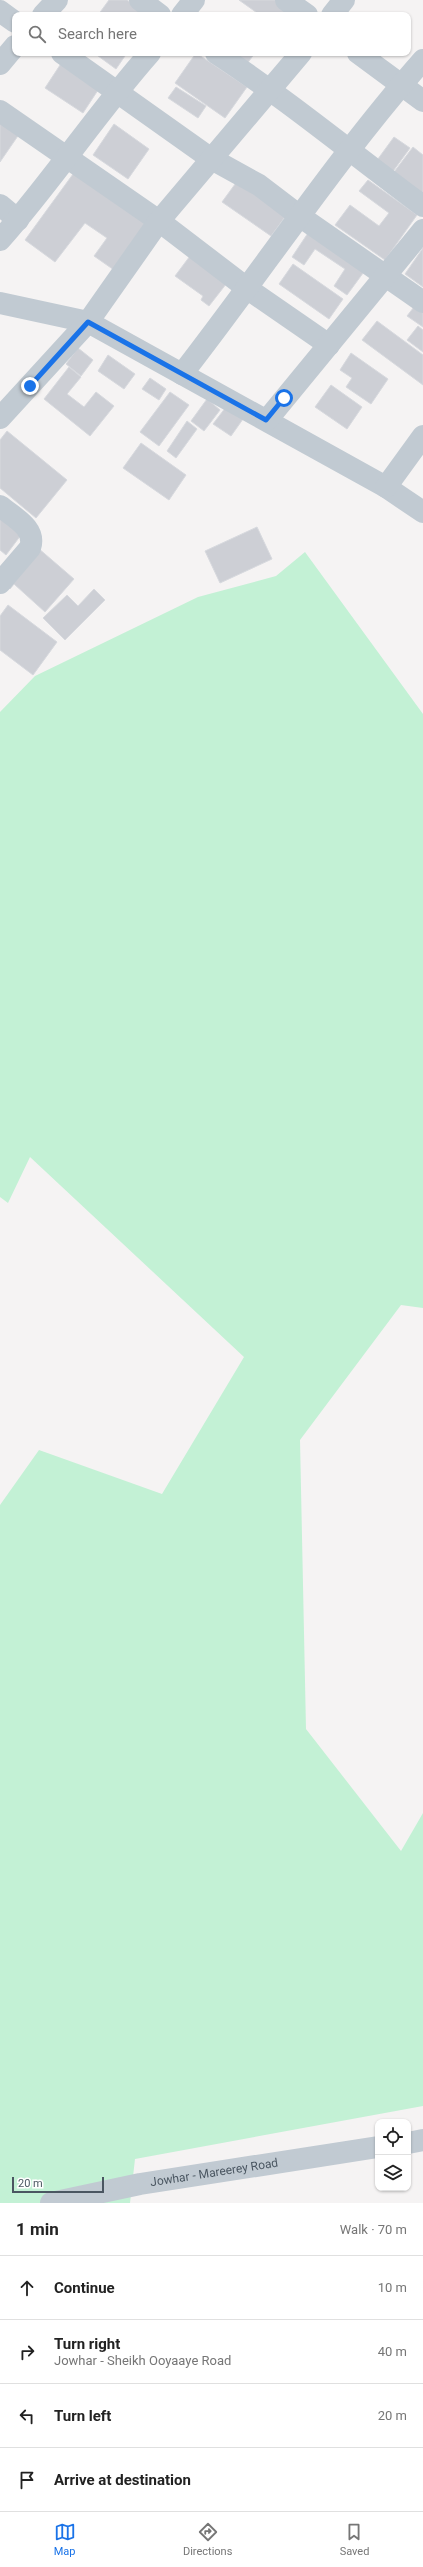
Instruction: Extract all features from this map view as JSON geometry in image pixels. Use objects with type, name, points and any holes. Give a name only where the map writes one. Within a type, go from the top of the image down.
[{"type":"street","points":[[46,12],[57,0]]},
{"type":"street","points":[[140,0],[156,12]]},
{"type":"street","points":[[184,12],[194,0]]},
{"type":"street","points":[[286,0],[303,12]]},
{"type":"street","points":[[334,12],[344,0]]},
{"type":"street","points":[[0,11],[12,20]]},
{"type":"street","points":[[0,64],[12,50]]},
{"type":"street","points":[[66,56],[117,90],[210,158],[259,185],[300,217],[423,302]]},
{"type":"street","points":[[0,240],[18,220],[117,90],[147,56]]},
{"type":"street","points":[[221,56],[271,89],[348,151],[423,206]]},
{"type":"street","points":[[0,418],[88,322],[159,221],[210,158],[298,56]]},
{"type":"street","points":[[362,56],[423,102]]},
{"type":"street","points":[[182,374],[248,289],[348,151],[423,60]]},
{"type":"street","points":[[0,111],[159,221],[248,289],[329,345]]},
{"type":"street","points":[[0,205],[18,220]]},
{"type":"street","points":[[266,420],[423,230]]},
{"type":"street","points":[[0,303],[88,322],[386,487],[423,512]]},
{"type":"street","points":[[386,487],[423,436]]},
{"type":"street","points":[[0,506],[30,531],[32,541],[30,548],[0,583]]},
{"type":"street","points":[[411,2142],[423,2140]]},
{"type":"street","name":"Jowhar - Mareerey Road","points":[[51,2203],[140,2184],[375,2147]]},
{"type":"green space","points":[[305,552],[423,714],[423,1308],[401,1305],[300,1440],[306,1729],[401,1851],[423,1813],[423,2106],[135,2159],[130,2203],[0,2203],[0,1505],[39,1450],[162,1494],[244,1357],[30,1157],[8,1203],[0,1197],[0,712],[35,676],[198,597],[276,576]]},
{"type":"building","points":[[109,0],[127,0],[144,12],[100,12]]},
{"type":"building","points":[[239,0],[278,0],[295,12],[256,12]]},
{"type":"building","points":[[98,56],[125,56],[116,69]]},
{"type":"building","points":[[194,56],[200,56],[247,87],[225,118],[175,83]]},
{"type":"building","points":[[233,56],[253,56],[246,65]]},
{"type":"building","points":[[64,59],[102,84],[83,113],[45,88]]},
{"type":"building","points":[[176,87],[206,106],[198,118],[168,98]]},
{"type":"building","points":[[0,115],[22,130],[0,162]]},
{"type":"building","points":[[114,124],[149,149],[128,179],[93,155]]},
{"type":"building","points":[[394,137],[410,148],[391,174],[375,163]]},
{"type":"building","points":[[413,147],[423,155],[423,200],[391,176]]},
{"type":"building","points":[[76,170],[148,223],[114,270],[94,256],[107,238],[85,223],[55,262],[25,240]]},
{"type":"building","points":[[241,176],[290,210],[271,236],[222,202]]},
{"type":"building","points":[[368,180],[417,215],[385,260],[335,225],[350,205],[379,226],[389,213],[359,191]]},
{"type":"building","points":[[310,230],[366,269],[347,295],[334,286],[345,269],[315,249],[304,265],[292,257]]},
{"type":"building","points":[[423,248],[423,287],[405,274]]},
{"type":"building","points":[[193,252],[230,279],[209,306],[201,300],[203,296],[175,276]]},
{"type":"building","points":[[293,264],[343,299],[329,319],[279,284]]},
{"type":"building","points":[[417,303],[423,307],[423,327],[407,316]]},
{"type":"building","points":[[377,321],[423,355],[423,385],[362,340]]},
{"type":"building","points":[[418,326],[423,330],[423,352],[407,340]]},
{"type":"building","points":[[78,348],[93,360],[81,376],[66,364]]},
{"type":"building","points":[[351,353],[388,379],[371,404],[346,387],[352,378],[340,370]]},
{"type":"building","points":[[108,355],[135,374],[124,389],[98,371]]},
{"type":"building","points":[[69,367],[81,377],[67,394],[84,407],[96,392],[114,406],[90,436],[44,399]]},
{"type":"building","points":[[150,378],[166,389],[159,400],[142,389]]},
{"type":"building","points":[[331,385],[362,407],[347,429],[315,407]]},
{"type":"building","points":[[170,392],[189,405],[159,446],[140,432]]},
{"type":"building","points":[[207,399],[220,410],[204,431],[191,421]]},
{"type":"building","points":[[226,407],[243,419],[231,436],[213,424]]},
{"type":"building","points":[[187,421],[197,429],[176,458],[167,451]]},
{"type":"building","points":[[7,431],[67,480],[36,518],[0,488],[0,440]]},
{"type":"building","points":[[141,443],[186,475],[169,500],[123,468]]},
{"type":"building","points":[[0,512],[24,531],[6,555],[0,550]]},
{"type":"building","points":[[257,527],[272,559],[220,583],[205,551]]},
{"type":"building","points":[[38,548],[74,579],[45,612],[14,584],[10,589],[6,584]]},
{"type":"building","points":[[94,589],[105,600],[65,640],[43,618],[67,595],[78,606]]},
{"type":"building","points":[[8,605],[57,642],[33,675],[0,650],[0,616]]},
{"type":"route","points":[[30,386],[88,322],[266,420],[284,398]]}]
